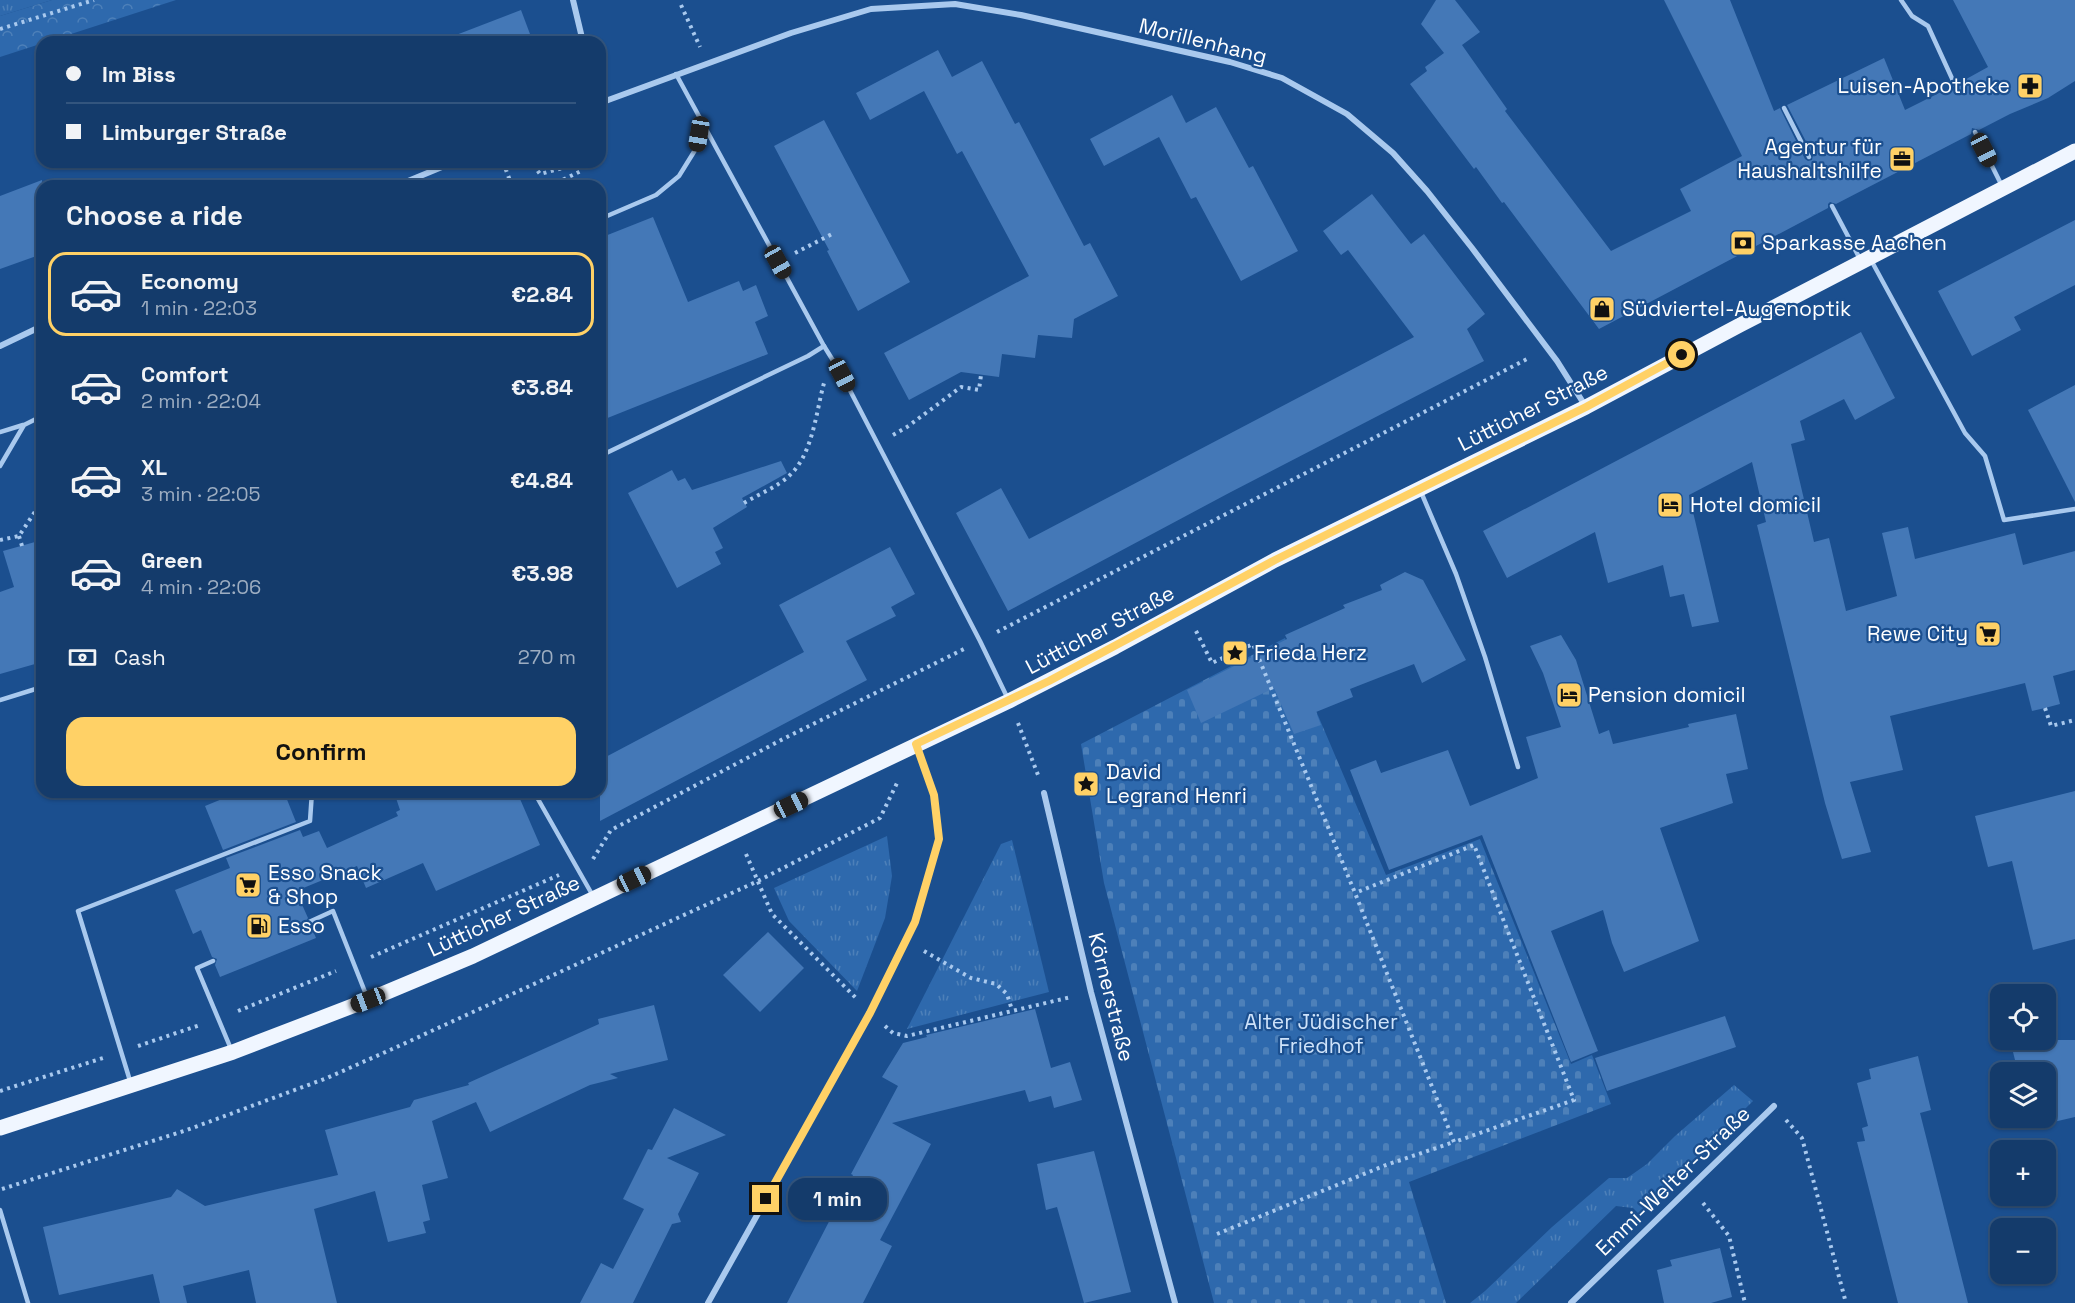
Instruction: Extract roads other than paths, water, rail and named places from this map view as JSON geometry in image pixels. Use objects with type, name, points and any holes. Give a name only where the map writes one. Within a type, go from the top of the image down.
[{"type":"main road","name":"Lütticher Straße","points":[[0,1128],[233,1052],[368,1000],[473,956],[1009,701],[1115,647],[1275,560],[1586,407],[2075,151]]},
{"type":"street","points":[[573,0],[582,36]]},
{"type":"street","name":"Morillenhang","points":[[606,101],[791,33],[871,9],[955,4],[1021,15],[1230,62],[1282,78],[1347,114],[1393,153],[1427,190],[1557,361],[1586,407]]},
{"type":"street","points":[[410,180],[439,168]]},
{"type":"street","points":[[0,346],[36,329]]},
{"type":"street","points":[[708,1303],[870,1013],[915,922],[939,839],[934,795],[916,744]]},
{"type":"street","name":"Körnerstraße","points":[[1044,793],[1091,992],[1175,1303]]},
{"type":"street","name":"Emmi-Welter-Straße","points":[[1571,1303],[1774,1106]]},
{"type":"lane","points":[[1901,0],[1911,16],[1928,26],[1955,85]]},
{"type":"lane","points":[[606,453],[808,356],[824,346],[676,74]]},
{"type":"lane","points":[[1784,108],[1809,157]]},
{"type":"lane","points":[[606,216],[656,195],[679,176],[698,147],[702,121]]},
{"type":"lane","points":[[1975,132],[2003,188]]},
{"type":"lane","points":[[1832,206],[1965,433],[1985,456],[2004,520],[2075,509]]},
{"type":"lane","name":"Lütticher Straße","points":[[824,346],[878,443],[1009,701]]},
{"type":"lane","points":[[0,432],[36,419]]},
{"type":"lane","points":[[0,466],[24,424]]},
{"type":"lane","points":[[1420,489],[1456,574],[1518,767]]},
{"type":"lane","points":[[0,700],[36,689]]},
{"type":"lane","points":[[132,1086],[78,911],[310,821],[312,798]]},
{"type":"lane","points":[[537,798],[594,898]]},
{"type":"lane","points":[[309,922],[333,911],[368,1000]]},
{"type":"lane","points":[[213,961],[197,968],[233,1052]]},
{"type":"lane","points":[[0,1210],[28,1303]]},
{"type":"place","name":"Luisen-Apotheke","points":[[2030,86]]},
{"type":"place","name":"Agentur für Haushaltshilfe","points":[[1902,159]]},
{"type":"place","name":"Sparkasse Aachen","points":[[1743,243]]},
{"type":"place","name":"Südviertel-Augenoptik","points":[[1602,309]]},
{"type":"place","name":"Hotel domicil","points":[[1670,505]]},
{"type":"place","name":"Rewe City","points":[[1988,634]]},
{"type":"place","name":"Frieda Herz","points":[[1235,653]]},
{"type":"place","name":"Pension domicil","points":[[1569,695]]},
{"type":"place","name":"David Legrand Henri","points":[[1086,784]]},
{"type":"place","name":"Esso Snack & Shop","points":[[248,885]]},
{"type":"place","name":"Esso","points":[[259,926]]},
{"type":"park label","name":"Alter Jüdischer Friedhof","points":[[1321,1034]]}]
